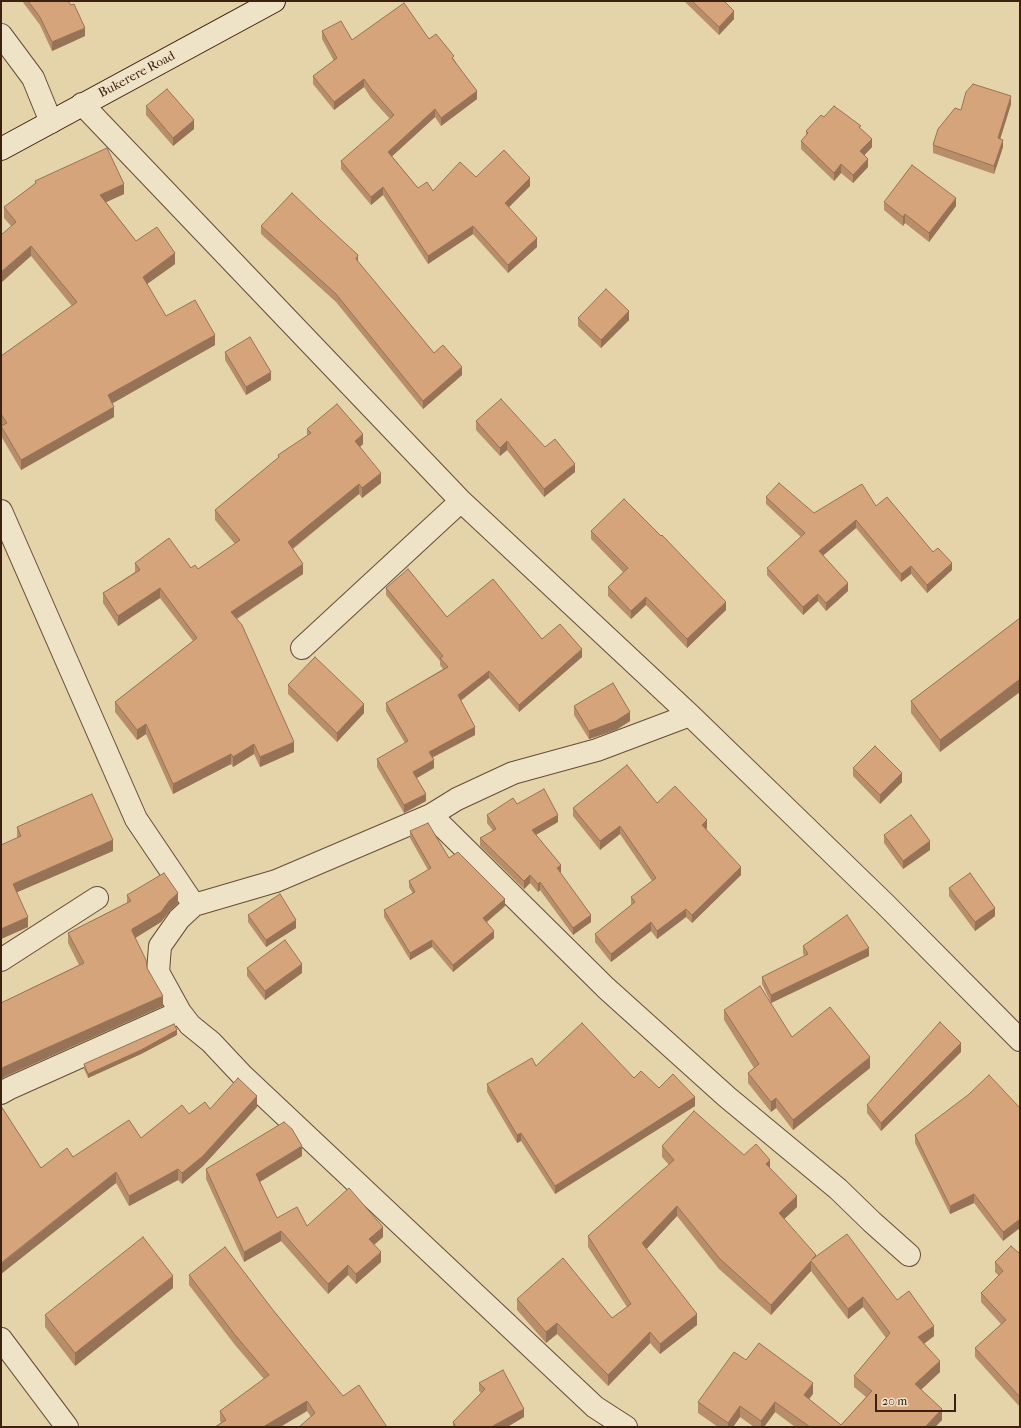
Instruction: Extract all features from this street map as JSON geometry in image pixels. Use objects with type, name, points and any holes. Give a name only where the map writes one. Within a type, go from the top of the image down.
[{"type":"street","name":"Bukerere Road","points":[[1,149],[274,1]]},
{"type":"street","points":[[1,35],[33,78],[50,122]]},
{"type":"street","points":[[82,104],[461,501],[690,715],[885,904],[1020,1040]]},
{"type":"street","points":[[302,648],[461,501]]},
{"type":"street","points":[[1,511],[136,819],[194,905]]},
{"type":"street","points":[[626,1427],[596,1407],[242,1075],[211,1042],[190,1025],[180,1012],[158,972],[160,946],[179,919],[194,905],[276,881],[431,815],[457,799],[513,772],[597,750],[690,715]]},
{"type":"street","points":[[431,815],[606,988],[727,1097],[838,1189],[909,1255]]},
{"type":"street","points":[[1,960],[96,898]]},
{"type":"street","points":[[1,1093],[180,1012]]},
{"type":"street","points":[[1,1340],[67,1427]]},
{"type":"building","points":[[28,1],[68,1],[71,5],[74,4],[85,28],[52,42],[40,17]]},
{"type":"building","points":[[692,1],[724,1],[734,11],[719,27]]},
{"type":"building","points":[[404,3],[429,39],[436,34],[454,56],[452,58],[477,91],[441,118],[435,109],[388,152],[418,188],[427,182],[433,191],[460,162],[476,177],[504,150],[530,178],[505,203],[537,238],[508,265],[473,226],[428,256],[383,187],[371,197],[341,161],[394,115],[364,79],[334,102],[313,76],[337,58],[322,31],[341,21],[352,40]]},
{"type":"building","points":[[973,84],[1011,96],[998,138],[1003,140],[994,166],[933,145],[938,129],[955,108],[961,110],[966,92]]},
{"type":"building","points":[[167,89],[194,120],[173,138],[146,106]]},
{"type":"building","points":[[834,106],[861,126],[859,127],[872,139],[860,151],[868,159],[853,175],[841,164],[834,173],[801,141],[808,133],[806,131],[821,115],[824,117]]},
{"type":"building","points":[[107,148],[124,184],[100,195],[136,241],[157,227],[175,253],[143,277],[166,316],[195,300],[215,335],[108,395],[114,407],[21,460],[1,426],[7,423],[1,414],[1,356],[77,302],[31,246],[1,272],[1,235],[16,222],[4,207],[36,183],[35,181]]},
{"type":"building","points":[[912,165],[956,198],[929,233],[905,214],[903,217],[884,202]]},
{"type":"building","points":[[292,193],[358,255],[356,259],[434,353],[443,345],[462,367],[423,401],[336,294],[261,226]]},
{"type":"building","points":[[606,289],[629,311],[601,340],[578,318]]},
{"type":"building","points":[[250,337],[271,372],[246,387],[225,352]]},
{"type":"building","points":[[501,399],[545,447],[555,439],[575,464],[544,489],[507,441],[500,448],[476,421]]},
{"type":"building","points":[[337,404],[363,434],[355,441],[381,473],[362,488],[359,484],[288,542],[303,564],[231,612],[242,625],[294,742],[260,757],[254,744],[233,757],[231,754],[173,784],[146,724],[137,730],[115,702],[197,638],[160,588],[118,616],[103,593],[140,570],[135,563],[169,538],[191,568],[195,565],[198,569],[240,540],[215,510],[279,457],[278,455],[311,433],[307,429]]},
{"type":"building","points":[[779,483],[814,513],[862,484],[876,506],[887,497],[933,552],[938,548],[952,563],[927,585],[911,566],[901,574],[856,520],[819,551],[848,583],[826,603],[818,594],[803,607],[767,568],[805,533],[766,497]]},
{"type":"building","points":[[624,499],[661,536],[662,535],[726,602],[687,639],[646,597],[631,611],[608,587],[628,568],[591,531]]},
{"type":"building","points":[[408,569],[447,617],[493,579],[542,639],[560,624],[582,649],[519,705],[489,671],[458,695],[475,727],[429,752],[434,760],[413,772],[426,794],[404,805],[377,759],[408,741],[386,703],[448,667],[440,658],[443,656],[386,588]]},
{"type":"building","points":[[1020,618],[1020,679],[940,740],[911,701]]},
{"type":"building","points":[[315,657],[364,704],[337,733],[288,685]]},
{"type":"building","points":[[613,683],[630,712],[616,721],[589,731],[574,706]]},
{"type":"building","points":[[875,746],[902,773],[880,795],[853,768]]},
{"type":"building","points":[[627,765],[657,803],[675,786],[707,820],[702,825],[741,867],[692,915],[686,909],[657,931],[651,922],[611,954],[595,934],[635,902],[631,897],[656,878],[620,826],[600,841],[573,808]]},
{"type":"building","points":[[544,789],[558,815],[532,830],[561,865],[557,868],[591,915],[573,928],[540,882],[538,884],[530,875],[524,881],[480,838],[496,829],[487,815],[513,798],[517,804]]},
{"type":"building","points":[[92,794],[113,840],[13,884],[28,917],[1,929],[1,845],[21,836],[17,827]]},
{"type":"building","points":[[911,815],[930,841],[903,861],[884,835]]},
{"type":"building","points":[[428,823],[449,858],[458,852],[505,899],[483,918],[494,931],[453,965],[432,940],[410,953],[384,910],[415,892],[409,881],[431,868],[410,831]]},
{"type":"building","points":[[164,873],[178,893],[169,901],[161,912],[132,929],[146,960],[147,968],[163,996],[1,1069],[1,1003],[84,963],[68,933],[131,901],[127,895]]},
{"type":"building","points":[[970,873],[995,908],[975,922],[949,888]]},
{"type":"building","points":[[280,894],[296,920],[266,940],[248,915]]},
{"type":"building","points":[[847,915],[869,948],[771,995],[762,977],[808,954],[803,946]]},
{"type":"building","points":[[285,940],[302,964],[265,991],[247,968]]},
{"type":"building","points":[[760,986],[792,1037],[830,1007],[870,1057],[793,1120],[776,1098],[771,1102],[748,1073],[759,1064],[724,1010]]},
{"type":"building","points":[[940,1022],[961,1043],[881,1123],[867,1105]]},
{"type":"building","points":[[582,1023],[634,1078],[641,1071],[659,1088],[673,1074],[695,1097],[555,1186],[521,1133],[517,1135],[487,1084],[532,1058],[536,1066]]},
{"type":"building","points":[[174,1024],[177,1030],[141,1050],[88,1074],[84,1064]]},
{"type":"building","points":[[989,1075],[1020,1108],[1020,1219],[1003,1232],[974,1194],[950,1206],[915,1135],[968,1095]]},
{"type":"building","points":[[238,1078],[257,1096],[203,1156],[182,1173],[178,1169],[129,1196],[116,1172],[1,1263],[1,1106],[41,1168],[67,1148],[73,1157],[129,1120],[141,1138],[182,1105],[189,1114],[205,1102],[210,1109]]},
{"type":"building","points":[[694,1111],[744,1155],[756,1144],[770,1160],[766,1164],[797,1196],[779,1213],[816,1255],[811,1260],[847,1234],[897,1300],[909,1291],[934,1326],[918,1337],[940,1361],[915,1384],[942,1409],[926,1426],[928,1427],[810,1427],[775,1402],[761,1421],[740,1406],[728,1423],[698,1402],[734,1352],[746,1360],[759,1343],[813,1383],[804,1395],[841,1425],[872,1391],[854,1376],[890,1333],[863,1297],[848,1309],[811,1261],[771,1305],[719,1258],[677,1206],[642,1243],[697,1314],[660,1344],[650,1332],[608,1375],[557,1323],[546,1332],[517,1299],[563,1258],[612,1318],[631,1304],[588,1236],[674,1160],[662,1146]]},
{"type":"building","points":[[284,1122],[292,1129],[302,1146],[256,1174],[277,1218],[297,1207],[307,1226],[349,1188],[383,1227],[369,1239],[381,1252],[356,1274],[348,1265],[328,1284],[281,1231],[244,1252],[206,1169]]},
{"type":"building","points":[[143,1237],[173,1276],[75,1353],[45,1315]]},
{"type":"building","points":[[1011,1246],[1020,1254],[1020,1396],[975,1348],[1006,1320],[981,1293],[1003,1271],[995,1262]]},
{"type":"building","points":[[225,1247],[273,1310],[343,1396],[359,1385],[387,1427],[299,1427],[315,1413],[307,1401],[263,1427],[215,1427],[226,1420],[220,1411],[269,1375],[235,1335],[189,1275]]},
{"type":"building","points":[[503,1370],[524,1409],[491,1427],[456,1427],[453,1422],[485,1389],[479,1383]]}]
